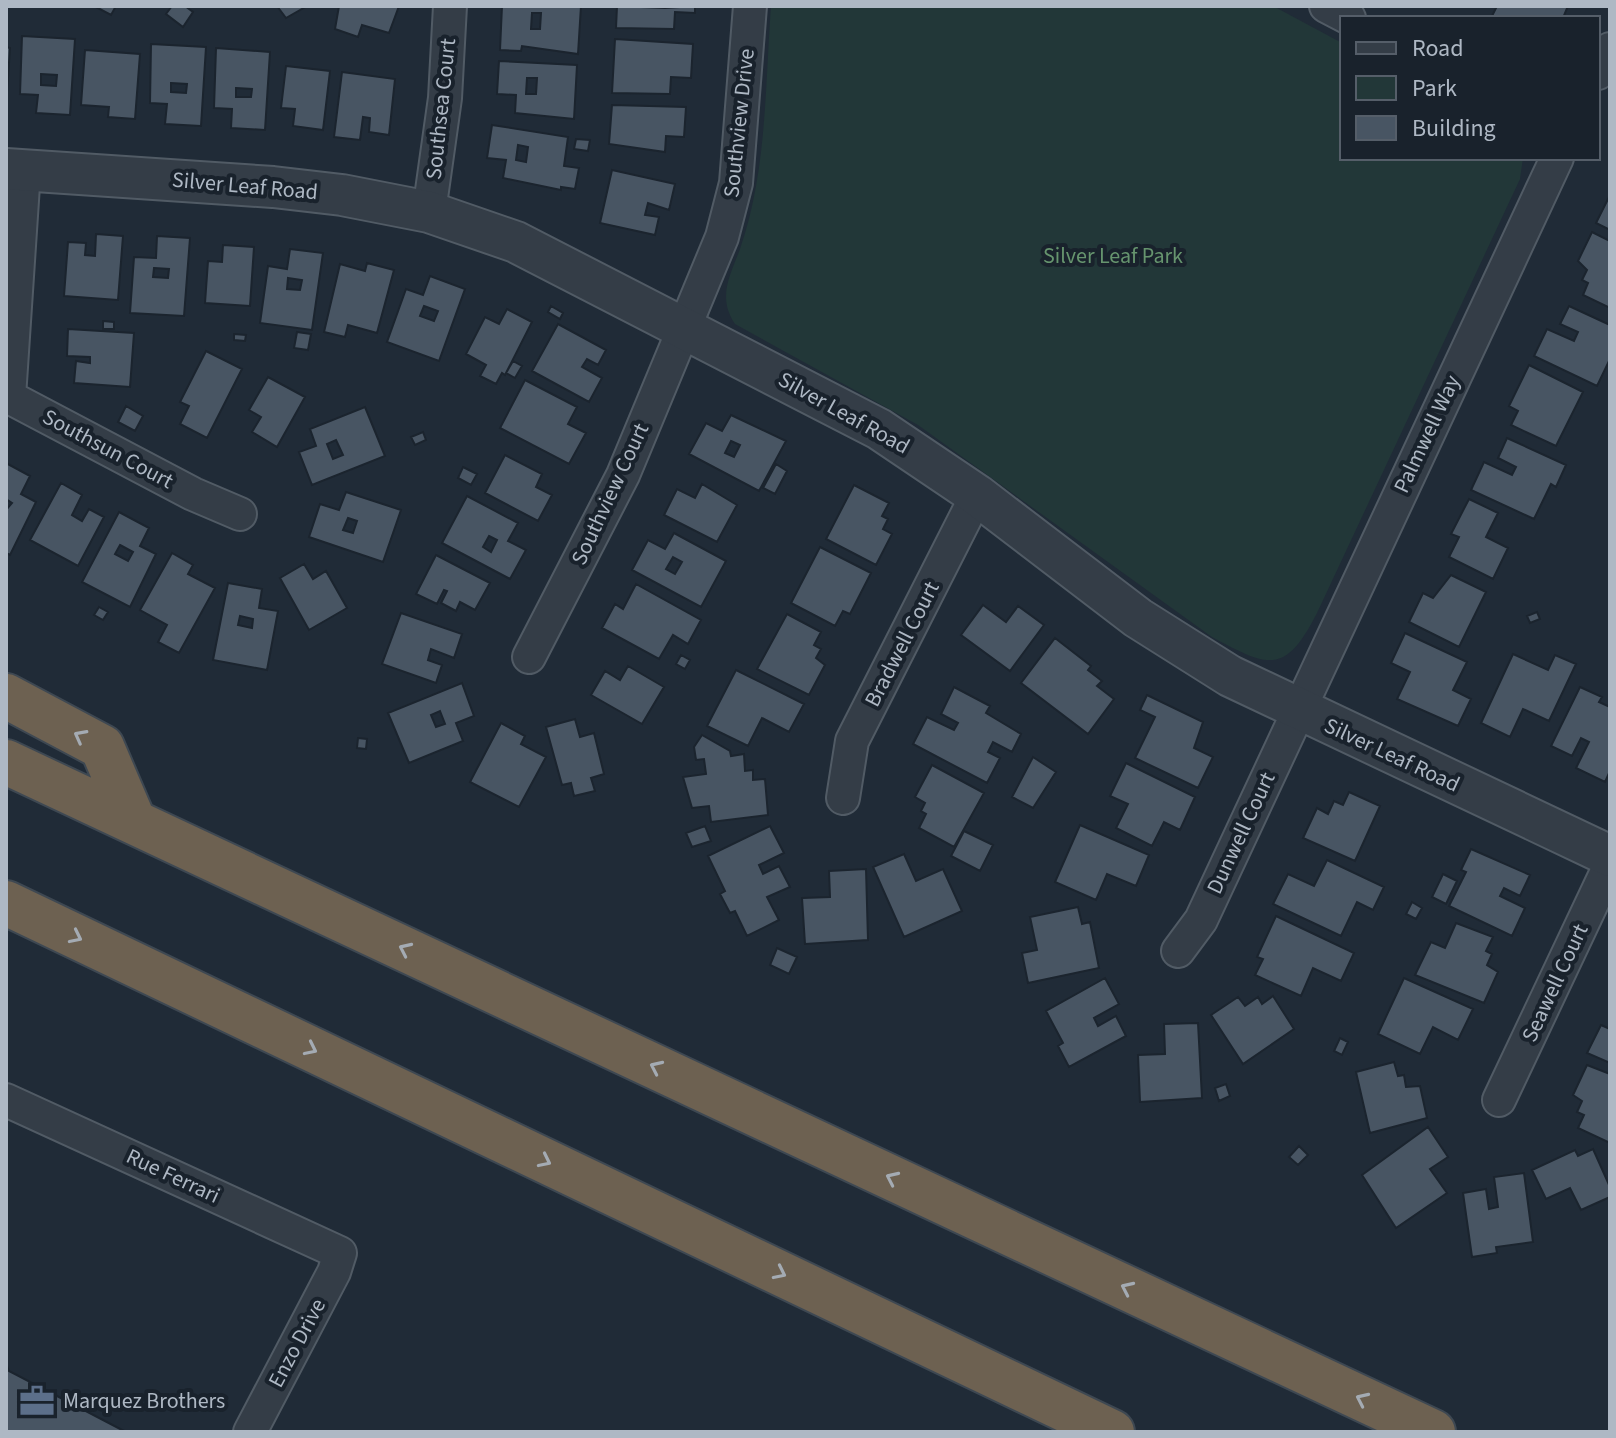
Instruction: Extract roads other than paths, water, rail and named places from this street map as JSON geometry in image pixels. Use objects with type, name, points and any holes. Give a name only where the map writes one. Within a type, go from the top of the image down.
[{"type":"highway","points":[[6,696],[102,747],[134,822]]},
{"type":"highway","points":[[6,762],[1433,1432]]},
{"type":"highway","points":[[6,903],[1112,1432]]},
{"type":"street","name":"Southsea Court","points":[[429,212],[445,98],[450,6]]},
{"type":"street","name":"Southview Drive","points":[[682,326],[722,237],[736,183],[750,6]]},
{"type":"street","points":[[1326,6],[1345,16]]},
{"type":"street","points":[[1600,69],[1610,49]]},
{"type":"street","name":"Palmwell Way","points":[[1298,711],[1556,160]]},
{"type":"street","name":"Silver Leaf Road","points":[[15,169],[273,187],[342,195],[429,212],[516,242],[879,429],[977,495],[1138,618],[1230,676],[1298,711],[1610,856]]},
{"type":"street","name":"Southsun Court","points":[[15,169],[9,397],[193,494],[240,514]]},
{"type":"street","name":"Southview Court","points":[[529,657],[623,475],[682,326]]},
{"type":"street","name":"Bradwell Court","points":[[843,798],[852,741],[977,495]]},
{"type":"street","name":"Dunwell Court","points":[[1178,951],[1201,920],[1298,711]]},
{"type":"street","name":"Seawell Court","points":[[1499,1100],[1610,865]]},
{"type":"street","name":"Rue Ferrari","points":[[6,1100],[340,1253]]},
{"type":"street","name":"Enzo Drive","points":[[250,1432],[334,1272],[340,1253]]},
{"type":"place","name":"Marquez Brothers","points":[[37,1401]]},
{"type":"park label","name":"Silver Leaf Park","points":[[1113,256]]}]
